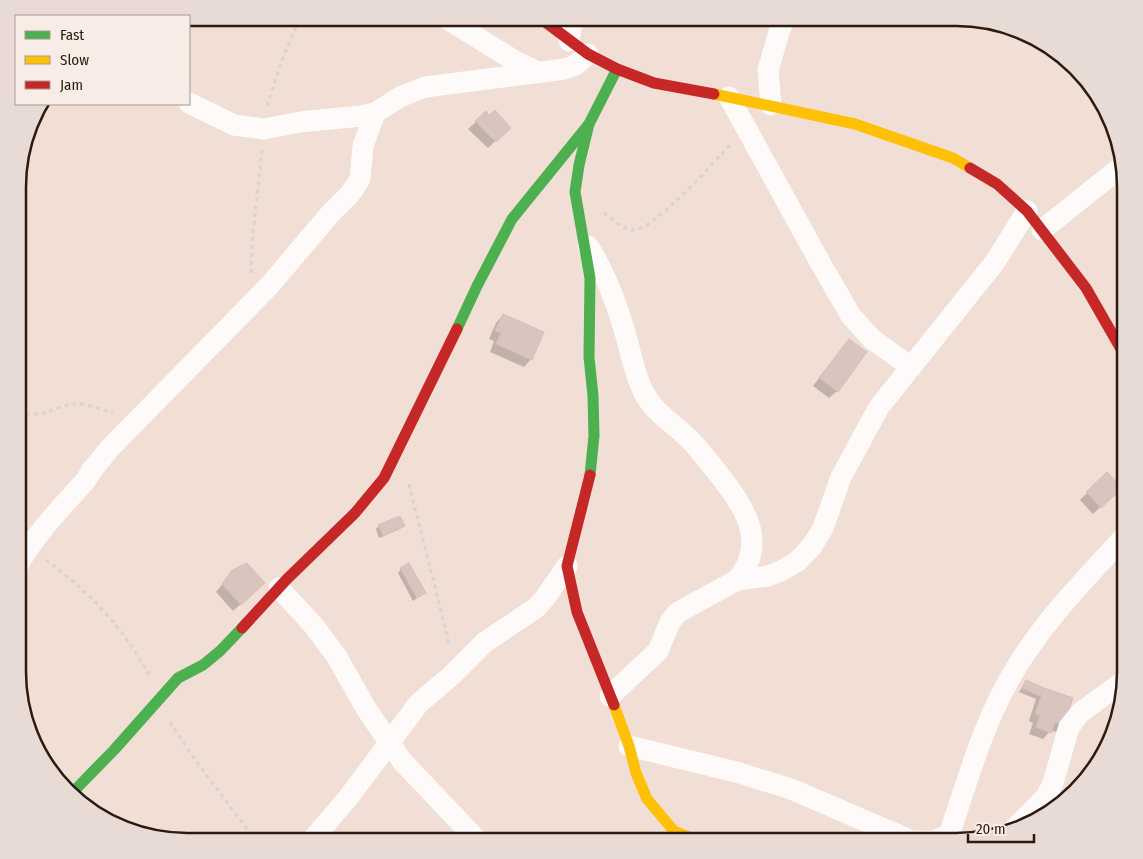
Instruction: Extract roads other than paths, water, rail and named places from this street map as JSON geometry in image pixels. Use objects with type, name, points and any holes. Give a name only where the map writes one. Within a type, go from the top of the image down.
[{"type":"street","points":[[460,27],[515,61],[538,72]]},
{"type":"street","points":[[551,27],[588,54],[617,69],[654,83],[855,124],[953,158],[997,184],[1027,211],[1086,288],[1117,342]]},
{"type":"street","points":[[569,41],[571,27]]},
{"type":"street","points":[[771,106],[768,70],[781,27]]},
{"type":"street","points":[[190,103],[234,125],[264,129],[300,122],[361,116],[375,112],[425,87],[565,69],[576,65],[588,54]]},
{"type":"street","points":[[76,789],[114,750],[178,678],[203,665],[220,651],[279,588],[355,513],[384,478],[438,370],[477,286],[512,219],[589,124],[617,69]]},
{"type":"street","points":[[730,97],[821,264],[852,316],[872,339],[911,367]]},
{"type":"street","points":[[27,551],[110,448],[248,308],[350,194],[360,178],[363,146],[375,112]]},
{"type":"street","points":[[319,832],[348,798],[419,703],[456,672],[485,642],[536,608],[567,566],[590,478],[594,436],[593,396],[589,357],[590,278],[575,192],[579,165],[589,124]]},
{"type":"street","points":[[1042,230],[1115,171]]},
{"type":"street","points":[[610,696],[658,651],[670,622],[677,613],[737,580],[768,576],[782,571],[798,561],[812,546],[823,528],[841,477],[879,407],[995,262],[1027,211]]},
{"type":"street","points":[[584,240],[600,265],[611,291],[636,374],[649,403],[687,437],[729,487],[743,507],[748,520],[752,541],[744,571],[737,580]]},
{"type":"street","points":[[950,833],[985,729],[1010,678],[1035,638],[1116,546]]},
{"type":"street","points":[[567,566],[577,612],[629,746],[636,774],[647,799],[677,833]]},
{"type":"street","points":[[279,588],[314,626],[337,657],[367,710],[402,761],[470,832]]},
{"type":"street","points":[[1028,815],[1046,797],[1053,783],[1070,728],[1080,714],[1116,687]]},
{"type":"street","points":[[629,746],[736,772],[791,788],[894,833]]}]
